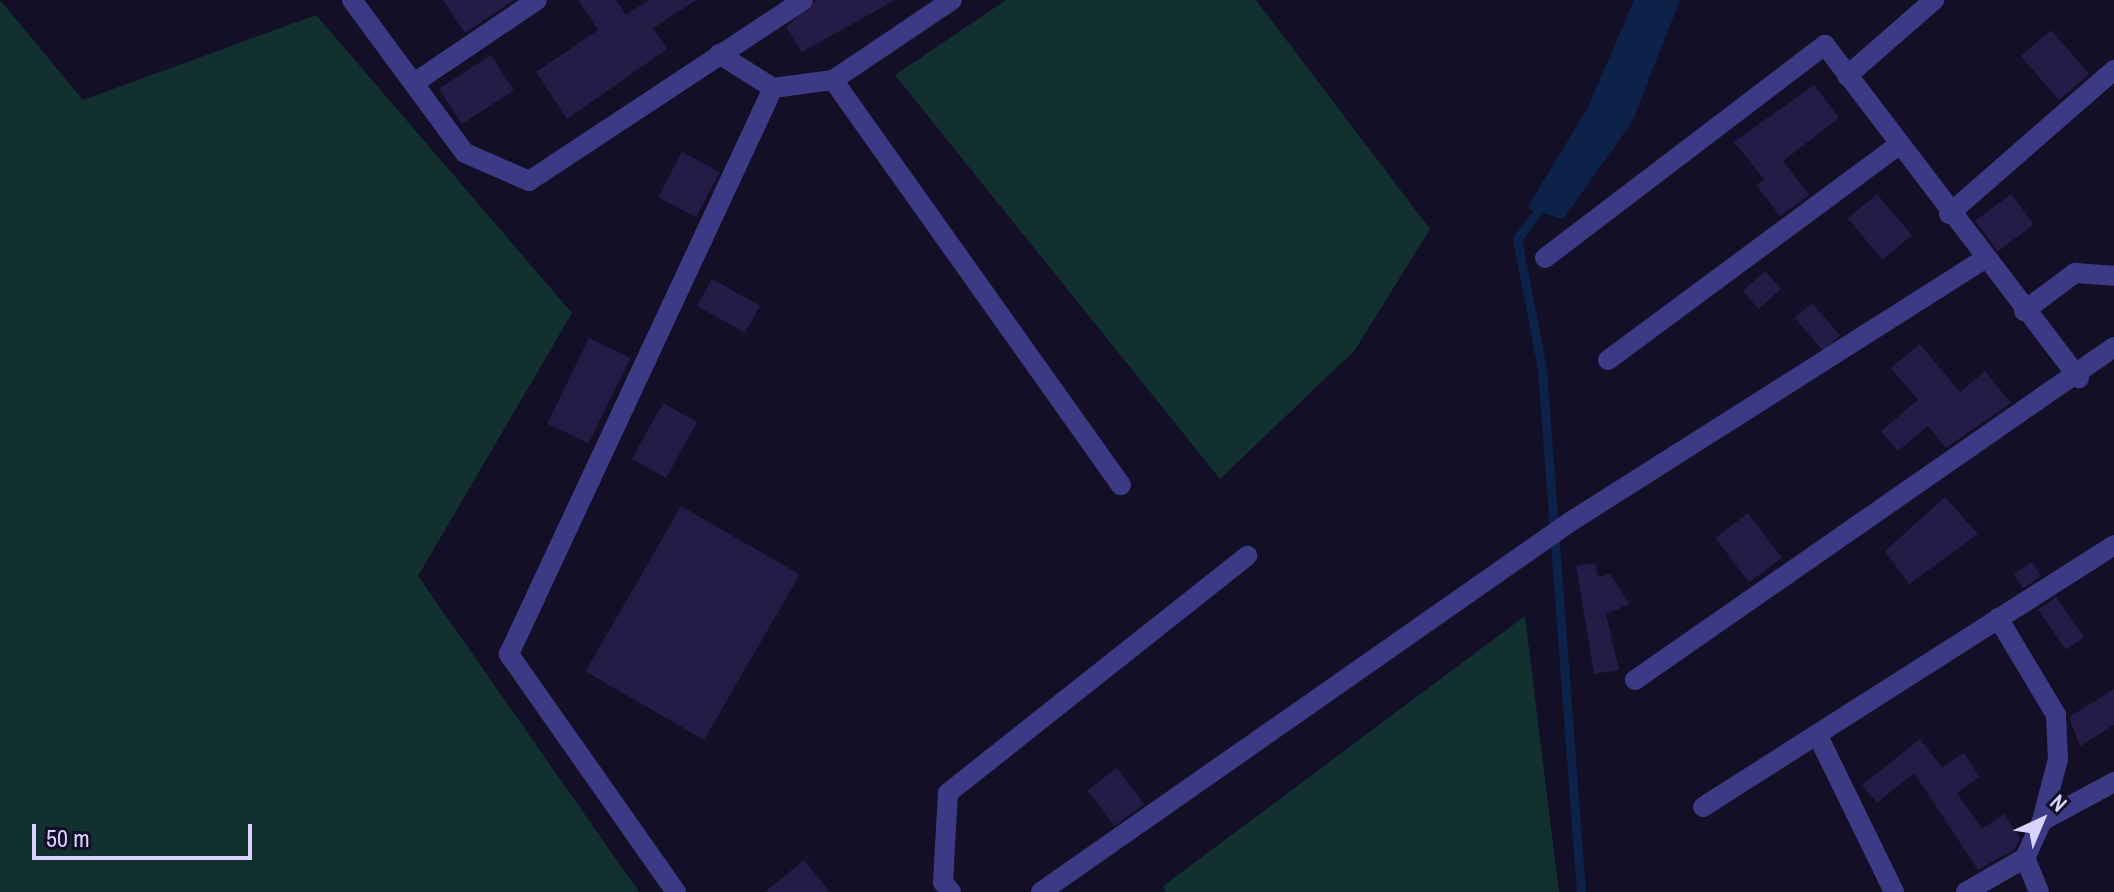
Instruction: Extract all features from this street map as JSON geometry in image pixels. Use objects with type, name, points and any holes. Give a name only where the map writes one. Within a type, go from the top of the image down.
[{"type":"street","points":[[352,0],[465,153],[529,181],[803,0]]},
{"type":"street","points":[[414,83],[537,0]]},
{"type":"street","points":[[719,54],[773,88],[833,80],[952,0]]},
{"type":"street","points":[[1847,76],[1934,0]]},
{"type":"street","points":[[1545,258],[1825,45],[1897,146],[2079,378]]},
{"type":"street","points":[[1949,214],[2114,70]]},
{"type":"street","points":[[833,80],[1121,485]]},
{"type":"street","points":[[676,892],[509,654],[773,88]]},
{"type":"street","points":[[1608,360],[1897,146]]},
{"type":"street","points":[[1041,892],[1570,522],[1985,259]]},
{"type":"street","points":[[2024,311],[2075,273],[2114,276]]},
{"type":"street","points":[[1635,680],[2079,378],[2114,347]]},
{"type":"street","points":[[1703,807],[2114,545]]},
{"type":"street","points":[[951,892],[943,882],[948,793],[1247,556]]},
{"type":"street","points":[[1966,892],[2025,858],[2042,821],[2058,759],[2056,715],[1998,618]]},
{"type":"street","points":[[1817,734],[1894,892]]},
{"type":"street","points":[[2042,821],[2114,782]]},
{"type":"street","points":[[2025,858],[2039,892]]},
{"type":"green space","points":[[0,0],[83,100],[316,15],[572,313],[418,576],[639,892],[0,892]]},
{"type":"green space","points":[[1006,0],[1256,0],[1430,229],[1355,350],[1220,479],[895,75]]},
{"type":"green space","points":[[1525,616],[1559,892],[1166,892],[1163,886]]},
{"type":"water","points":[[1634,0],[1680,0],[1632,122],[1563,219],[1527,208],[1587,109]]},
{"type":"building","points":[[443,0],[514,0],[465,33]]},
{"type":"building","points":[[578,0],[616,0],[626,15],[649,0],[696,0],[653,28],[667,49],[567,119],[536,72],[598,30]]},
{"type":"building","points":[[816,0],[895,0],[802,52],[786,27]]},
{"type":"building","points":[[2051,30],[2089,74],[2059,100],[2021,56]]},
{"type":"building","points":[[491,55],[514,90],[462,124],[439,89]]},
{"type":"building","points":[[1814,85],[1839,118],[1783,161],[1809,195],[1780,216],[1756,185],[1764,179],[1734,142]]},
{"type":"building","points":[[682,152],[720,172],[696,217],[658,197]]},
{"type":"building","points":[[1877,194],[1912,235],[1883,260],[1848,218]]},
{"type":"building","points":[[2011,194],[2034,224],[1998,251],[1975,221]]},
{"type":"building","points":[[1765,271],[1781,289],[1759,309],[1743,291]]},
{"type":"building","points":[[712,279],[760,306],[745,333],[697,306]]},
{"type":"building","points":[[1812,303],[1840,335],[1823,351],[1795,318]]},
{"type":"building","points":[[589,338],[630,358],[589,444],[547,423]]},
{"type":"building","points":[[1920,344],[1960,392],[1985,371],[2011,403],[1946,448],[1928,426],[1898,451],[1881,431],[1918,400],[1891,368]]},
{"type":"building","points":[[663,403],[697,422],[666,478],[632,459]]},
{"type":"building","points":[[1945,497],[1978,534],[1909,584],[1885,551]]},
{"type":"building","points":[[681,506],[800,574],[704,740],[586,671]]},
{"type":"building","points":[[1748,513],[1782,558],[1749,582],[1715,538]]},
{"type":"building","points":[[2032,562],[2041,576],[2023,588],[2014,574]]},
{"type":"building","points":[[1595,563],[1598,577],[1610,574],[1630,604],[1606,614],[1619,670],[1594,674],[1576,566]]},
{"type":"building","points":[[2056,597],[2084,637],[2066,650],[2038,610]]},
{"type":"building","points":[[2114,689],[2114,725],[2080,746],[2069,717]]},
{"type":"building","points":[[1920,739],[1942,767],[1964,753],[1980,777],[1957,793],[1982,829],[2004,814],[2020,838],[2015,849],[1978,870],[1914,773],[1877,803],[1862,785]]},
{"type":"building","points":[[1117,768],[1144,804],[1115,826],[1087,790]]},
{"type":"building","points":[[804,860],[830,892],[765,892]]},
{"type":"waterway","points":[[1543,204],[1517,239],[1542,369],[1581,892]]}]
